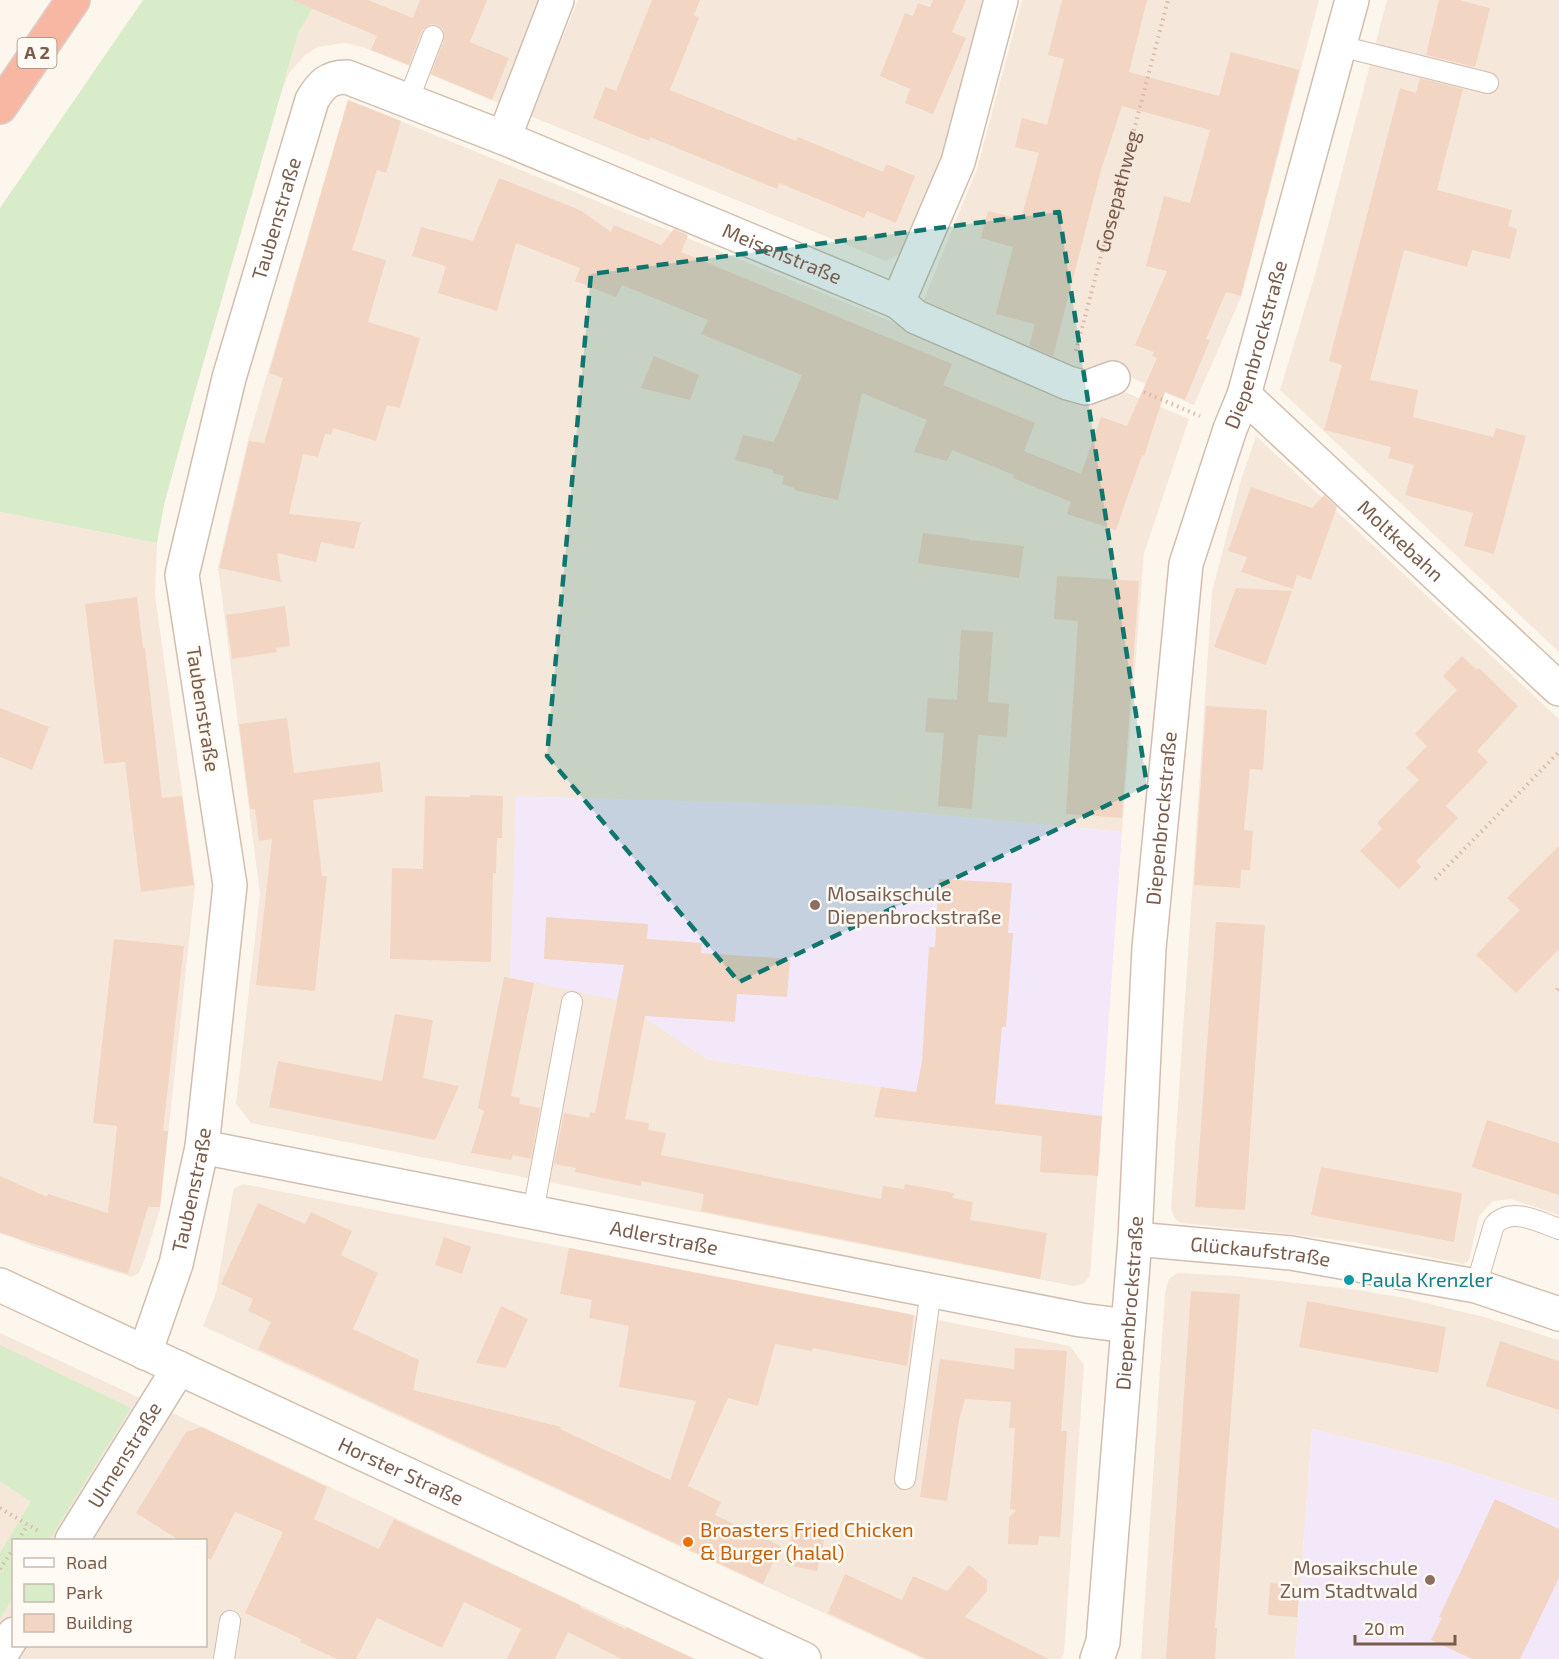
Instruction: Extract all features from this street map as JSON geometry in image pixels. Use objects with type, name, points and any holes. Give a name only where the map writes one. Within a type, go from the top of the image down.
[{"type":"highway","name":"A 2","points":[[0,107],[73,0]]},
{"type":"street","points":[[504,138],[557,0]]},
{"type":"street","points":[[898,302],[958,162],[1001,0]]},
{"type":"street","name":"Diepenbrockstraße","points":[[1097,1659],[1103,1642],[1135,1239],[1149,948],[1186,564],[1230,429],[1244,395],[1352,0]]},
{"type":"street","name":"Meisenstraße","points":[[330,80],[347,77],[504,138],[898,302],[916,317],[1068,383],[1086,388],[1113,378]]},
{"type":"street","name":"Taubenstraße","points":[[145,1353],[176,1264],[202,1147],[230,885],[182,575],[232,367],[312,100],[323,84],[330,80]]},
{"type":"street","name":"Moltkebahn","points":[[1244,395],[1559,689]]},
{"type":"street","name":"Adlerstraße","points":[[202,1147],[1081,1320],[1128,1326]]},
{"type":"street","name":"Glückaufstraße","points":[[1135,1239],[1291,1253],[1476,1287],[1559,1314]]},
{"type":"street","name":"Horster Straße","points":[[0,1285],[804,1659]]},
{"type":"street","name":"Ulmenstraße","points":[[58,1538],[179,1368]]},
{"type":"street","points":[[0,1656],[12,1637]]},
{"type":"lane","points":[[408,101],[433,36]]},
{"type":"lane","points":[[1340,46],[1488,83]]},
{"type":"lane","points":[[533,1212],[572,1002]]},
{"type":"lane","points":[[1476,1287],[1494,1225],[1498,1221],[1517,1215],[1559,1229]]},
{"type":"lane","points":[[905,1479],[931,1290]]},
{"type":"lane","points":[[224,1659],[230,1621]]},
{"type":"path","name":"Gosepathweg","points":[[1068,383],[1168,0]]},
{"type":"path","points":[[1113,378],[1230,429]]},
{"type":"path","points":[[1434,879],[1559,752]]},
{"type":"path","points":[[0,1508],[28,1525],[58,1538]]},
{"type":"path","points":[[19,1539],[28,1525]]},
{"type":"path","points":[[0,1569],[12,1551]]},
{"type":"highlighted area","points":[[1059,212],[1147,786],[739,982],[547,756],[591,274]]},
{"type":"shaded area","points":[[318,0],[545,0],[502,104],[363,47],[344,43],[318,47],[305,55],[289,73],[282,92],[299,31]]},
{"type":"shaded area","points":[[578,0],[991,0],[950,153],[913,246],[886,261],[530,116]]},
{"type":"shaded area","points":[[1022,0],[1319,0],[1241,297],[1194,405],[1114,370],[1088,379],[920,309],[977,169]]},
{"type":"shaded area","points":[[1387,0],[1559,0],[1559,652],[1280,390],[1315,275]]},
{"type":"shaded area","points":[[354,102],[1084,400],[1113,387],[1189,419],[1144,553],[1122,832],[833,805],[620,1001],[707,1059],[881,1087],[1102,1116],[1090,1276],[1083,1284],[1074,1286],[975,1267],[251,1123],[236,1104],[260,894],[218,567],[248,440],[346,106]]},
{"type":"shaded area","points":[[1256,436],[1559,719],[1559,1215],[1511,1199],[1493,1201],[1479,1216],[1469,1260],[1464,1264],[1353,1242],[1182,1223],[1176,1220],[1171,1210],[1212,592],[1241,480]]},
{"type":"shaded area","points":[[0,512],[157,543],[155,594],[195,886],[160,1209],[144,1261],[139,1273],[132,1277],[32,1246],[0,1231]]},
{"type":"shaded area","name":"Mosaikschule Diepenbrockstraße","points":[[516,796],[833,805],[1122,832],[1102,1116],[881,1087],[707,1059],[620,1001],[510,977]]},
{"type":"shaded area","points":[[243,1184],[1070,1346],[1084,1365],[1064,1653],[1061,1659],[923,1659],[203,1326],[216,1293],[233,1191]]},
{"type":"shaded area","points":[[1177,1273],[1235,1276],[1358,1290],[1405,1298],[1484,1317],[1559,1340],[1559,1501],[1447,1463],[1312,1429],[1295,1659],[1141,1659],[1165,1293],[1169,1279]]},
{"type":"shaded area","points":[[0,1333],[198,1425],[695,1659],[0,1659]]},
{"type":"shaded area","name":"Mosaikschule Zum Stadtwald","points":[[1312,1429],[1447,1463],[1559,1501],[1559,1659],[1295,1659]]},
{"type":"green space","points":[[143,0],[318,0],[299,31],[193,399],[164,505],[157,543],[0,512],[0,208]]},
{"type":"green space","points":[[0,1345],[131,1408],[50,1539],[12,1539],[12,1599],[0,1619],[0,1553],[31,1502],[0,1481]]},
{"type":"building","points":[[292,0],[368,0],[413,18],[420,0],[487,0],[470,42],[509,58],[492,100],[431,74],[444,40],[443,29],[438,25],[431,24],[422,31],[409,65],[371,50],[377,36]]},
{"type":"building","points":[[652,0],[700,0],[694,15],[699,18],[670,90],[796,141],[798,137],[883,172],[886,164],[915,176],[896,223],[867,211],[864,218],[779,183],[777,189],[650,137],[649,141],[593,118],[605,87],[616,91]]},
{"type":"building","points":[[933,0],[966,0],[952,32],[966,38],[933,114],[905,103],[910,89],[880,76],[905,13],[913,16],[918,3],[930,7]]},
{"type":"building","points":[[1062,0],[1147,0],[1129,72],[1219,96],[1231,52],[1299,70],[1241,296],[1226,292],[1206,339],[1210,340],[1185,400],[1165,392],[1116,530],[1067,514],[1071,502],[1013,478],[1014,475],[952,450],[947,461],[914,452],[927,420],[862,393],[838,500],[794,490],[795,488],[782,484],[784,476],[773,473],[773,470],[735,460],[743,435],[774,442],[802,375],[701,334],[708,320],[622,285],[616,297],[575,281],[580,268],[516,243],[497,311],[438,293],[446,266],[412,256],[421,227],[473,241],[499,178],[580,210],[611,232],[614,225],[661,245],[674,229],[688,235],[681,252],[952,364],[943,385],[1035,423],[1024,451],[1081,474],[1101,417],[1127,426],[1157,358],[1152,356],[1154,352],[1135,345],[1167,271],[1146,266],[1164,196],[1190,203],[1210,130],[1122,106],[1101,170],[1053,356],[1029,346],[1035,324],[996,314],[1013,247],[981,238],[988,211],[1021,219],[1039,153],[1015,147],[1022,118],[1047,125],[1064,59],[1048,55]]},
{"type":"building","points":[[1439,0],[1459,0],[1490,8],[1475,67],[1426,55]]},
{"type":"building","points":[[1420,78],[1463,89],[1437,190],[1512,210],[1508,226],[1517,229],[1510,259],[1472,250],[1467,267],[1404,250],[1370,380],[1418,390],[1413,417],[1493,437],[1496,428],[1526,436],[1494,554],[1464,546],[1473,513],[1405,495],[1414,465],[1388,458],[1391,447],[1324,430],[1342,365],[1329,361],[1400,88],[1416,93]]},
{"type":"building","points":[[348,100],[401,121],[386,173],[377,170],[352,250],[386,260],[368,322],[420,338],[400,408],[387,405],[376,441],[333,428],[331,435],[325,434],[318,457],[303,454],[289,514],[361,522],[354,549],[321,542],[316,562],[277,553],[281,582],[219,568],[249,441],[264,443],[283,378],[269,373]]},
{"type":"building","points":[[654,356],[699,375],[690,400],[641,388]]},
{"type":"building","points":[[1251,487],[1312,508],[1324,495],[1337,507],[1311,580],[1297,575],[1293,589],[1241,572],[1247,557],[1228,551]]},
{"type":"building","points":[[923,533],[1024,546],[1019,578],[918,563]]},
{"type":"building","points":[[1057,576],[1139,581],[1122,818],[1066,814],[1078,621],[1054,619]]},
{"type":"building","points":[[1236,588],[1292,591],[1266,665],[1214,647]]},
{"type":"building","points":[[137,597],[162,798],[182,796],[194,885],[141,892],[125,762],[104,764],[85,604]]},
{"type":"building","points":[[285,606],[290,646],[276,648],[277,652],[232,659],[226,615]]},
{"type":"building","points":[[961,630],[993,632],[988,702],[1009,704],[1007,737],[978,735],[972,809],[938,806],[944,733],[925,732],[928,698],[957,700]]},
{"type":"building","points":[[1462,656],[1477,670],[1479,668],[1518,706],[1477,751],[1488,762],[1446,806],[1458,818],[1416,861],[1421,867],[1399,889],[1360,851],[1382,829],[1377,823],[1419,780],[1406,768],[1427,746],[1415,734],[1457,690],[1443,676]]},
{"type":"building","points":[[1206,706],[1267,710],[1263,770],[1250,769],[1244,830],[1253,831],[1250,870],[1241,870],[1240,888],[1194,885]]},
{"type":"building","points":[[0,708],[49,727],[32,770],[0,757]]},
{"type":"building","points":[[287,718],[294,773],[380,762],[383,792],[313,800],[322,876],[327,876],[315,991],[256,985],[272,839],[259,841],[255,809],[250,809],[239,724]]},
{"type":"building","points":[[470,795],[503,796],[502,838],[497,838],[496,873],[493,873],[491,962],[390,959],[392,868],[423,869],[425,796],[470,797]]},
{"type":"building","points":[[1559,846],[1559,949],[1516,993],[1476,955],[1520,910],[1507,898]]},
{"type":"building","points":[[939,879],[1012,883],[1008,933],[1013,933],[1006,1027],[1002,1027],[995,1104],[1102,1116],[1098,1176],[1040,1172],[1042,1136],[874,1117],[881,1087],[916,1092],[922,1062],[929,947],[935,947]]},
{"type":"building","points":[[546,917],[648,924],[647,939],[702,943],[701,953],[790,959],[787,997],[737,994],[735,1022],[645,1016],[625,1119],[649,1123],[648,1130],[666,1133],[661,1155],[881,1199],[883,1186],[904,1189],[905,1184],[954,1193],[953,1198],[973,1202],[970,1220],[1047,1233],[1040,1279],[701,1211],[704,1194],[641,1181],[641,1186],[575,1172],[576,1168],[554,1164],[564,1113],[589,1118],[590,1112],[595,1113],[624,965],[544,959]]},
{"type":"building","points":[[1216,922],[1265,925],[1245,1210],[1195,1207]]},
{"type":"building","points":[[114,939],[184,946],[163,1131],[168,1131],[160,1207],[148,1207],[128,1274],[0,1233],[0,1176],[47,1197],[48,1194],[108,1213],[117,1126],[93,1123]]},
{"type":"building","points":[[504,977],[534,983],[511,1096],[520,1098],[519,1104],[540,1108],[531,1159],[513,1155],[511,1160],[471,1153],[484,1111],[478,1108]]},
{"type":"building","points":[[395,1014],[433,1020],[423,1078],[459,1086],[435,1140],[269,1107],[278,1061],[382,1081]]},
{"type":"building","points":[[1487,1120],[1559,1143],[1559,1195],[1472,1167]]},
{"type":"building","points":[[1321,1167],[1462,1193],[1454,1242],[1311,1215]]},
{"type":"building","points":[[258,1203],[305,1224],[311,1212],[352,1231],[341,1255],[378,1273],[353,1329],[419,1360],[413,1390],[561,1427],[560,1429],[670,1480],[696,1401],[619,1387],[629,1326],[589,1318],[592,1300],[560,1294],[569,1248],[914,1315],[907,1366],[813,1348],[812,1351],[775,1344],[758,1406],[728,1398],[688,1486],[721,1502],[715,1515],[781,1546],[763,1584],[258,1349],[271,1322],[248,1311],[253,1299],[221,1284]]},
{"type":"building","points":[[444,1237],[471,1247],[462,1274],[435,1265]]},
{"type":"building","points":[[1191,1291],[1240,1294],[1215,1628],[1217,1628],[1215,1659],[1166,1659]]},
{"type":"building","points":[[1307,1301],[1446,1327],[1438,1373],[1299,1347]]},
{"type":"building","points":[[501,1306],[528,1319],[506,1368],[476,1363]]},
{"type":"building","points":[[1500,1341],[1559,1361],[1559,1410],[1486,1386]]},
{"type":"building","points":[[1015,1348],[1067,1351],[1061,1431],[1067,1431],[1060,1537],[1039,1536],[1038,1545],[1008,1544],[1009,1518],[1016,1510],[1010,1509],[1015,1428],[1009,1428],[1011,1402],[965,1399],[959,1420],[947,1501],[920,1497],[940,1359],[1014,1369]]},
{"type":"building","points":[[202,1427],[327,1487],[314,1519],[379,1549],[394,1519],[580,1605],[625,1629],[626,1627],[695,1659],[622,1659],[568,1632],[555,1659],[507,1659],[521,1629],[464,1602],[442,1648],[377,1618],[356,1659],[337,1659],[245,1613],[283,1532],[235,1512],[211,1560],[207,1558],[207,1539],[177,1539],[136,1513],[186,1432]]},
{"type":"building","points":[[1495,1499],[1559,1529],[1559,1578],[1520,1659],[1472,1659],[1431,1640],[1442,1618],[1439,1617]]},
{"type":"building","points":[[795,1520],[827,1527],[817,1571],[786,1565]]},
{"type":"building","points":[[969,1565],[987,1580],[987,1591],[965,1617],[1049,1659],[926,1659],[828,1613],[845,1574],[902,1600],[913,1576],[947,1591]]},
{"type":"building","points":[[1270,1583],[1300,1585],[1297,1617],[1268,1615]]},
{"type":"place","name":"Mosaikschule Diepenbrockstraße","points":[[815,905]]},
{"type":"place","name":"Paula Krenzler","points":[[1349,1280]]},
{"type":"place","name":"Broasters Fried Chicken & Burger (halal)","points":[[688,1542]]},
{"type":"place","name":"Mosaikschule Zum Stadtwald","points":[[1430,1580]]}]
